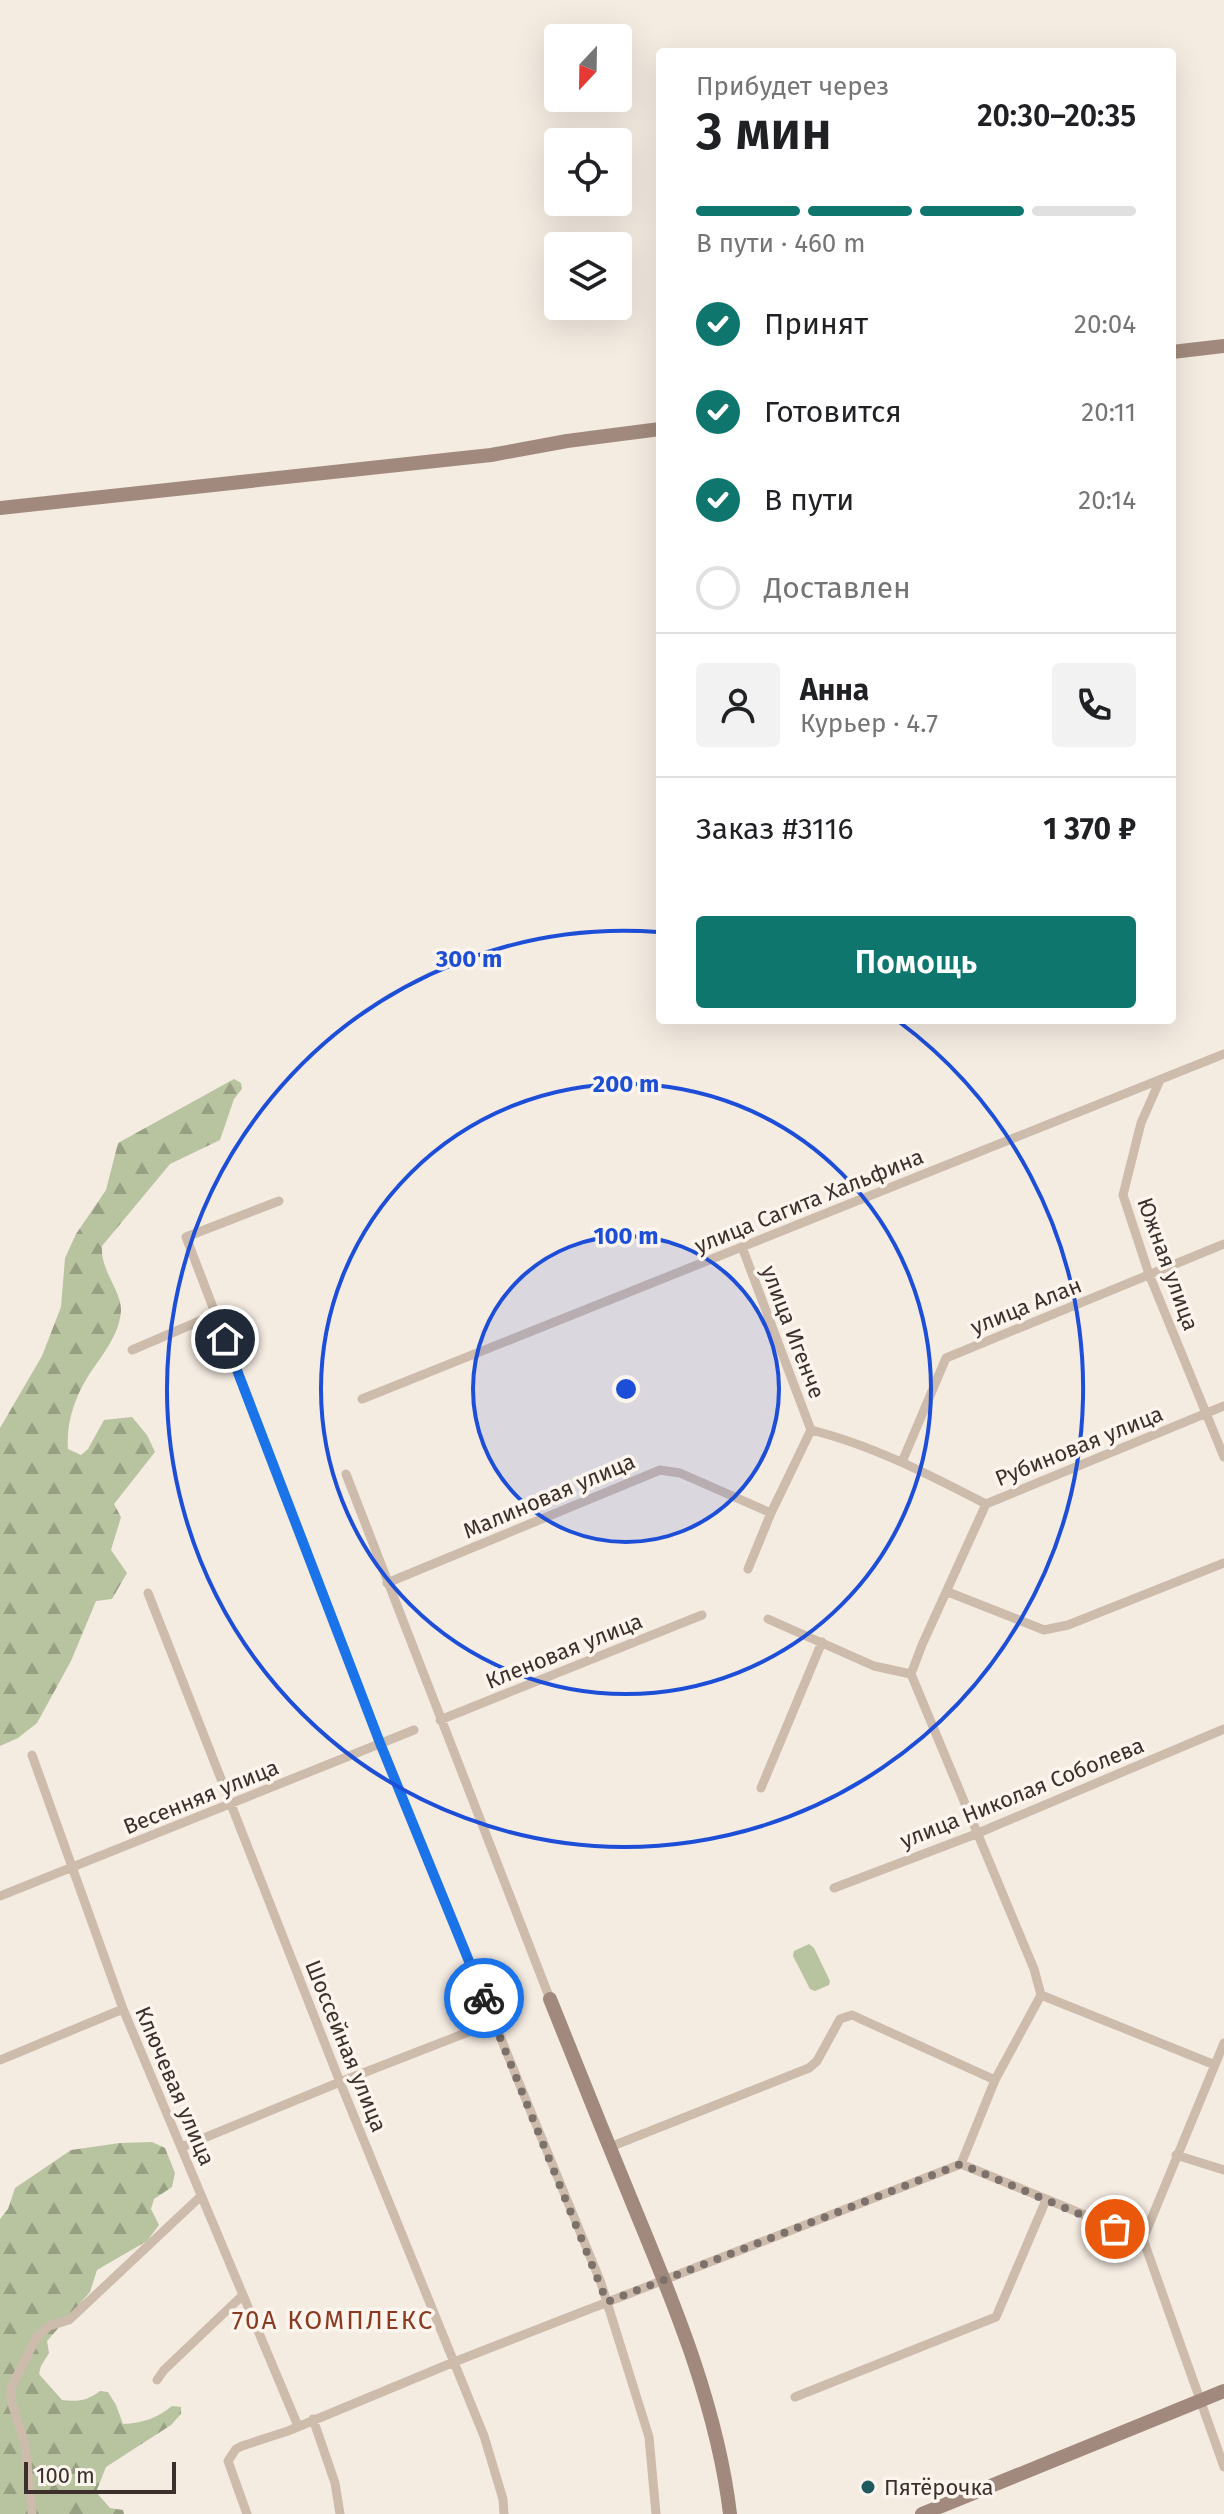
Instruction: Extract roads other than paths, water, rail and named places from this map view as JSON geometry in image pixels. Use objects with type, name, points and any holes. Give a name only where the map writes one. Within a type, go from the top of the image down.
[{"type":"street","points":[[1176,352],[1224,346]]},
{"type":"street","points":[[0,508],[491,455],[656,430]]},
{"type":"street","name":"улица Сагита Хальфина","points":[[362,1399],[1224,1054]]},
{"type":"street","name":"Южная улица","points":[[1160,1080],[1141,1123],[1123,1195],[1149,1274],[1224,1457]]},
{"type":"street","points":[[279,1201],[186,1237],[380,1743],[607,2302],[649,2437],[656,2514]]},
{"type":"street","name":"улица Алан","points":[[902,1462],[946,1358],[1224,1244]]},
{"type":"street","name":"улица Игенче","points":[[742,1247],[811,1430],[837,1436],[902,1462],[986,1504]]},
{"type":"street","points":[[132,1350],[216,1314]]},
{"type":"street","name":"Рубиновая улица","points":[[911,1674],[986,1504],[1224,1406]]},
{"type":"street","points":[[748,1569],[811,1430]]},
{"type":"street","name":"Малиновая улица","points":[[387,1583],[660,1470],[680,1473],[771,1513]]},
{"type":"street","points":[[346,1474],[550,1999],[664,2279],[701,2385],[725,2474],[730,2514]]},
{"type":"street","points":[[948,1592],[1044,1630],[1068,1625],[1224,1563]]},
{"type":"street","name":"Шоссейная улица","points":[[148,1593],[340,2082],[484,2436],[503,2499],[504,2514]]},
{"type":"street","name":"Кленовая улица","points":[[440,1720],[702,1615]]},
{"type":"street","points":[[768,1619],[874,1666],[911,1674],[1034,1969],[1041,1995],[995,2080],[961,2164]]},
{"type":"street","points":[[761,1788],[822,1642]]},
{"type":"street","name":"улица Николая Соболева","points":[[834,1888],[976,1834],[1224,1729]]},
{"type":"street","name":"Весенняя улица","points":[[0,1896],[231,1806],[414,1730]]},
{"type":"street","name":"Ключевая улица","points":[[32,1755],[123,2009],[298,2426]]},
{"type":"street","points":[[1041,1995],[1215,2065]]},
{"type":"street","points":[[0,2060],[123,2009]]},
{"type":"street","points":[[610,2147],[809,2068],[817,2061],[840,2019],[852,2015],[995,2080]]},
{"type":"street","points":[[182,2147],[494,2022]]},
{"type":"street","points":[[1224,2043],[1143,2239],[1224,2467]]},
{"type":"street","points":[[1176,2155],[1224,2170]]},
{"type":"street","points":[[247,2514],[229,2468],[231,2455],[242,2446],[288,2431],[454,2362],[961,2164],[1143,2239]]},
{"type":"street","points":[[32,2512],[25,2444],[11,2400],[11,2388],[36,2338],[49,2326],[69,2320],[201,2196]]},
{"type":"street","points":[[795,2397],[996,2317],[1046,2200]]},
{"type":"street","points":[[157,2380],[243,2295]]},
{"type":"street","points":[[922,2514],[1224,2391]]},
{"type":"street","points":[[313,2419],[335,2483],[340,2514]]},
{"type":"place","name":"Пятёрочка","points":[[868,2487]]},
{"type":"district","name":"70А КОМПЛЕКС","points":[[333,2320]]}]
